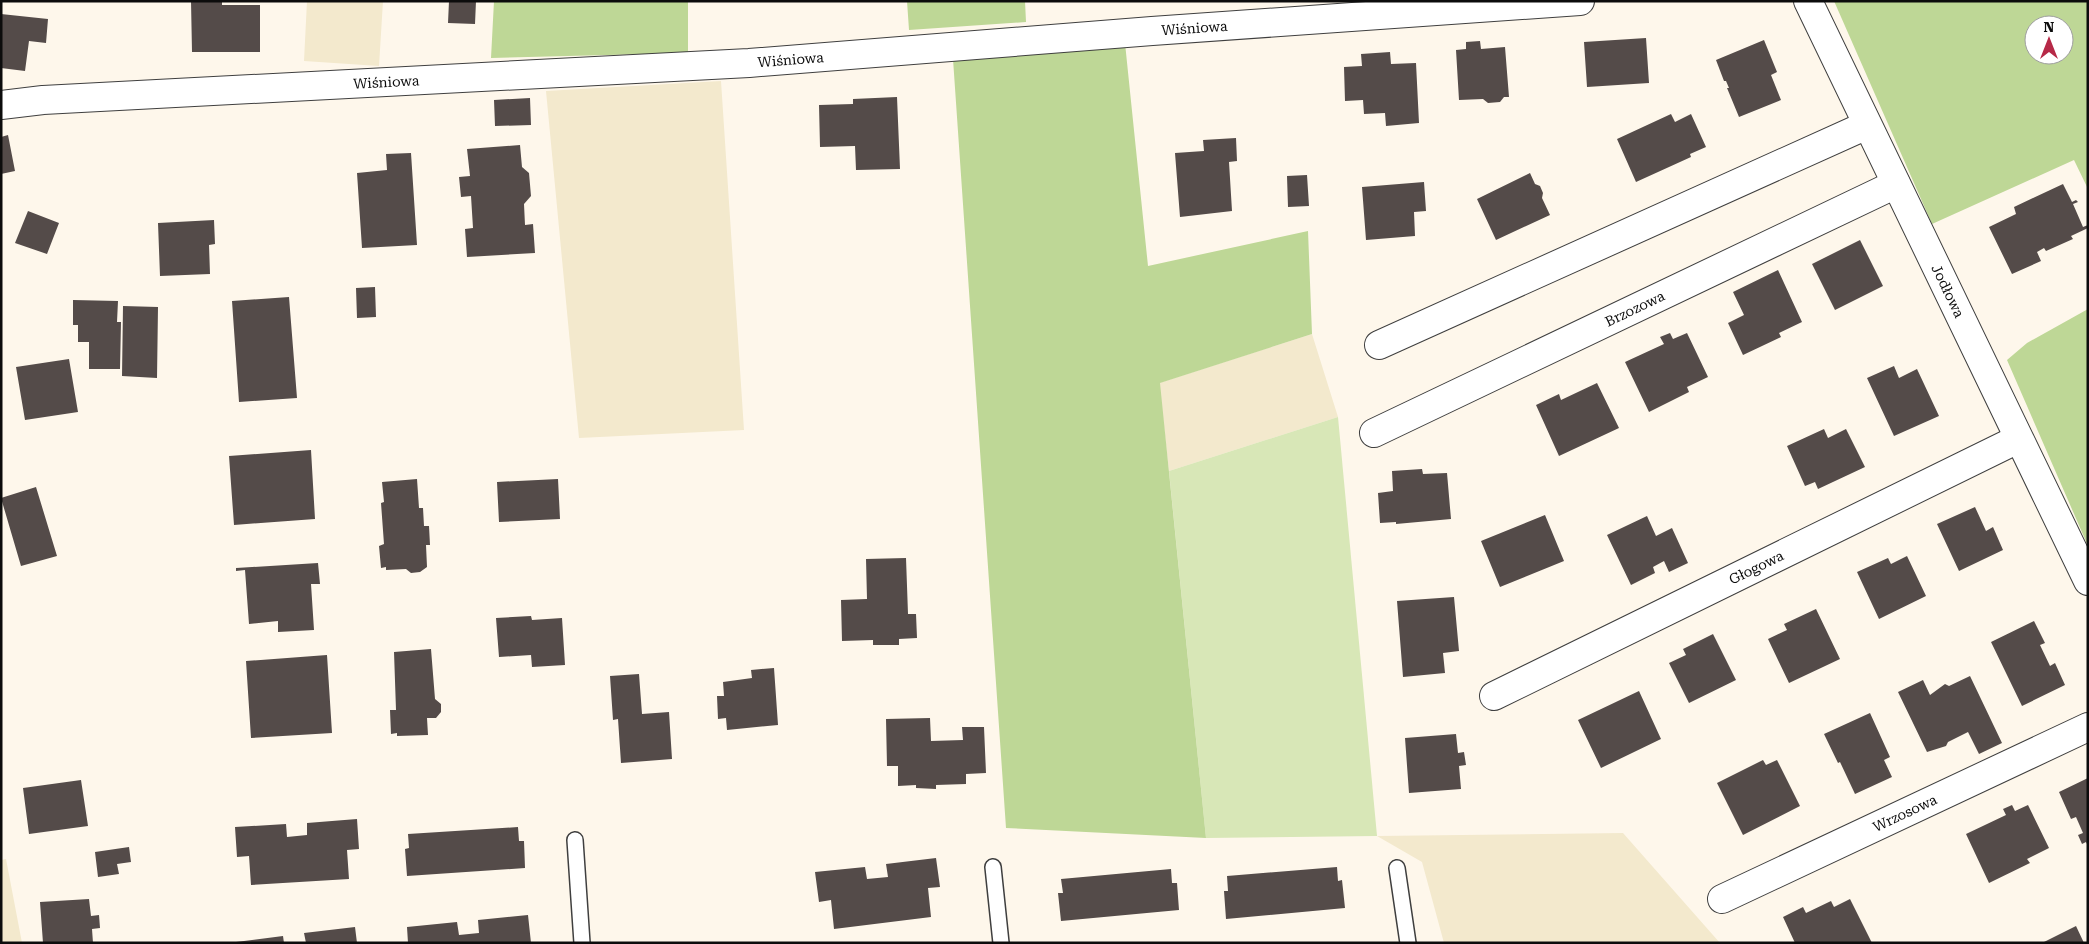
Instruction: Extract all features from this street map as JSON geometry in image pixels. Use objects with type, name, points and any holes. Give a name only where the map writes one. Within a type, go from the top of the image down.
[{"type":"street","name":"Wiśniowa","points":[[1,105],[43,100],[749,63],[1162,30],[1580,1]]},
{"type":"street","name":"Jodłowa","points":[[1808,1],[2088,581]]},
{"type":"street","points":[[1379,345],[1867,125]]},
{"type":"street","name":"Brzozowa","points":[[1374,433],[1896,184]]},
{"type":"street","name":"Głogowa","points":[[1494,696],[2018,439]]},
{"type":"street","name":"Wrzosowa","points":[[1722,899],[2088,727]]},
{"type":"lane","points":[[574,840],[582,943]]},
{"type":"lane","points":[[992,867],[1002,943]]},
{"type":"lane","points":[[1397,868],[1408,943]]},
{"type":"shaded area","points":[[307,1],[383,1],[379,66],[304,61]]},
{"type":"shaded area","points":[[721,81],[744,430],[579,438],[546,91]]},
{"type":"shaded area","points":[[1312,334],[1338,417],[1169,471],[1159,383]]},
{"type":"shaded area","points":[[1623,833],[1720,943],[1444,943],[1422,862],[1377,836]]},
{"type":"shaded area","points":[[6,859],[22,943],[1,943],[1,860]]},
{"type":"green space","points":[[494,1],[688,1],[688,53],[491,58]]},
{"type":"green space","points":[[907,1],[1025,1],[1026,22],[909,30]]},
{"type":"green space","points":[[1834,1],[2088,1],[2088,189],[2074,160],[1932,224]]},
{"type":"green space","points":[[1125,43],[1148,266],[1308,231],[1312,334],[1160,383],[1206,838],[1006,828],[953,59]]},
{"type":"green space","points":[[2088,309],[2088,546],[2007,360],[2027,343]]},
{"type":"green space","points":[[1338,417],[1377,836],[1206,838],[1169,471]]},
{"type":"building","points":[[191,1],[222,1],[222,5],[260,5],[260,52],[192,52]]},
{"type":"building","points":[[449,1],[476,1],[475,24],[448,23]]},
{"type":"building","points":[[1,14],[48,19],[46,43],[29,41],[25,71],[1,68]]},
{"type":"building","points":[[1646,38],[1649,83],[1587,87],[1584,42]]},
{"type":"building","points":[[1764,40],[1777,72],[1771,75],[1781,100],[1739,117],[1727,88],[1729,88],[1726,81],[1724,81],[1716,60]]},
{"type":"building","points":[[1480,41],[1481,49],[1505,47],[1509,97],[1504,97],[1500,102],[1488,103],[1483,99],[1459,100],[1456,50],[1466,49],[1466,42]]},
{"type":"building","points":[[1390,52],[1391,64],[1416,63],[1419,123],[1386,126],[1385,113],[1364,114],[1363,100],[1345,101],[1344,67],[1362,66],[1361,54]]},
{"type":"building","points":[[897,97],[900,169],[856,170],[855,146],[820,147],[819,105],[853,104],[853,99]]},
{"type":"building","points":[[530,98],[531,125],[495,126],[494,100]]},
{"type":"building","points":[[1671,114],[1675,122],[1691,114],[1706,147],[1690,154],[1691,157],[1636,182],[1617,139]]},
{"type":"building","points":[[8,135],[15,171],[1,174],[1,137]]},
{"type":"building","points":[[1236,138],[1237,161],[1229,162],[1232,211],[1180,217],[1175,153],[1204,151],[1203,140]]},
{"type":"building","points":[[520,145],[522,167],[529,173],[531,196],[524,204],[525,225],[533,224],[535,253],[467,257],[465,229],[473,228],[471,196],[461,197],[459,177],[470,176],[467,149]]},
{"type":"building","points":[[411,153],[417,245],[362,248],[357,173],[387,170],[386,154]]},
{"type":"building","points":[[1530,173],[1535,184],[1540,186],[1543,193],[1542,198],[1550,215],[1496,240],[1477,199]]},
{"type":"building","points":[[1307,175],[1309,206],[1288,207],[1287,176]]},
{"type":"building","points":[[1424,182],[1426,211],[1414,212],[1415,236],[1366,240],[1362,187]]},
{"type":"building","points":[[2063,184],[2072,202],[2076,200],[2078,202],[2073,204],[2083,227],[2088,225],[2088,228],[2071,236],[2073,239],[2046,251],[2044,248],[2037,252],[2041,261],[2012,274],[1989,227],[2016,214],[2014,207]]},
{"type":"building","points":[[28,211],[59,223],[47,254],[15,243]]},
{"type":"building","points":[[214,220],[215,244],[209,245],[210,274],[160,276],[158,223]]},
{"type":"building","points":[[1860,240],[1883,286],[1835,310],[1812,264]]},
{"type":"building","points":[[1778,270],[1802,322],[1779,333],[1781,337],[1743,355],[1728,323],[1744,315],[1733,292]]},
{"type":"building","points":[[375,287],[376,317],[357,318],[356,288]]},
{"type":"building","points":[[289,297],[297,398],[239,402],[232,301]]},
{"type":"building","points":[[73,300],[118,301],[117,322],[121,322],[120,369],[89,369],[89,342],[78,342],[78,325],[73,325]]},
{"type":"building","points":[[123,306],[158,307],[157,378],[122,376]]},
{"type":"building","points":[[1670,333],[1673,339],[1687,333],[1708,377],[1687,387],[1689,392],[1649,412],[1625,362],[1664,344],[1660,337]]},
{"type":"building","points":[[69,359],[78,412],[25,420],[16,367]]},
{"type":"building","points":[[1894,366],[1899,378],[1917,369],[1939,416],[1894,436],[1867,378]]},
{"type":"building","points":[[1597,383],[1619,428],[1559,456],[1536,405],[1559,394],[1561,400]]},
{"type":"building","points":[[1824,429],[1828,438],[1846,429],[1865,467],[1818,489],[1815,482],[1805,486],[1787,446]]},
{"type":"building","points":[[311,450],[315,519],[234,525],[229,456]]},
{"type":"building","points":[[1422,469],[1423,474],[1447,473],[1451,519],[1396,524],[1396,522],[1380,523],[1378,493],[1393,491],[1392,471]]},
{"type":"building","points":[[417,479],[419,508],[423,508],[424,526],[429,526],[430,545],[426,545],[427,567],[420,572],[411,573],[406,569],[386,570],[386,567],[381,568],[379,546],[384,544],[381,503],[384,502],[382,482]]},
{"type":"building","points":[[558,479],[560,519],[499,522],[497,482]]},
{"type":"building","points":[[36,487],[57,556],[21,566],[1,498]]},
{"type":"building","points":[[1975,507],[1986,531],[1993,527],[2003,550],[1959,571],[1937,524]]},
{"type":"building","points":[[1545,515],[1564,561],[1500,587],[1481,541]]},
{"type":"building","points":[[1647,516],[1656,536],[1672,528],[1688,563],[1669,572],[1664,561],[1653,567],[1655,573],[1631,585],[1607,535]]},
{"type":"building","points":[[1907,556],[1926,596],[1879,619],[1857,572],[1888,558],[1891,564]]},
{"type":"building","points":[[906,558],[908,614],[916,614],[917,638],[899,639],[899,645],[873,645],[873,640],[842,641],[841,600],[867,599],[866,559]]},
{"type":"building","points":[[318,563],[320,584],[311,584],[314,630],[278,632],[278,621],[249,624],[245,570],[236,571],[236,568]]},
{"type":"building","points":[[1454,597],[1459,651],[1443,653],[1445,673],[1403,677],[1397,601]]},
{"type":"building","points":[[1816,609],[1840,659],[1789,683],[1768,639],[1787,630],[1784,624]]},
{"type":"building","points":[[531,616],[532,620],[562,618],[565,665],[532,667],[531,655],[499,657],[496,618]]},
{"type":"building","points":[[2034,621],[2045,643],[2040,645],[2050,666],[2055,663],[2065,685],[2022,706],[1991,642]]},
{"type":"building","points":[[1713,634],[1736,680],[1689,703],[1669,663],[1686,655],[1683,649]]},
{"type":"building","points":[[431,649],[435,699],[441,704],[441,712],[436,718],[427,718],[428,735],[397,736],[397,733],[391,734],[390,710],[396,710],[394,652]]},
{"type":"building","points":[[327,655],[332,733],[251,738],[246,661]]},
{"type":"building","points":[[774,668],[778,725],[727,730],[726,718],[718,719],[717,696],[724,696],[723,682],[752,678],[751,670]]},
{"type":"building","points":[[639,674],[642,714],[669,712],[672,759],[621,763],[618,719],[613,720],[610,676]]},
{"type":"building","points":[[1970,676],[2002,743],[1979,754],[1968,732],[1948,742],[1946,746],[1927,752],[1898,692],[1923,680],[1930,695],[1945,684],[1949,686]]},
{"type":"building","points":[[1639,691],[1661,739],[1601,768],[1578,720]]},
{"type":"building","points":[[1870,713],[1890,757],[1884,760],[1892,777],[1855,794],[1824,734]]},
{"type":"building","points":[[930,718],[931,741],[963,740],[962,727],[984,727],[986,773],[966,774],[966,784],[936,785],[936,789],[916,788],[916,785],[898,786],[898,766],[887,766],[886,719]]},
{"type":"building","points":[[1456,734],[1458,753],[1464,752],[1466,765],[1459,766],[1461,789],[1409,793],[1405,738]]},
{"type":"building","points":[[1763,760],[1766,765],[1777,760],[1800,806],[1743,835],[1717,783]]},
{"type":"building","points":[[2088,778],[2088,846],[2086,842],[2082,844],[2078,835],[2083,833],[2076,817],[2071,819],[2059,792]]},
{"type":"building","points":[[81,780],[88,826],[29,834],[23,788]]},
{"type":"building","points":[[2012,805],[2015,811],[2028,805],[2049,848],[2027,859],[2030,863],[1989,883],[1966,834],[2006,815],[2003,809]]},
{"type":"building","points":[[357,819],[359,849],[347,850],[349,879],[251,885],[249,856],[237,857],[235,827],[286,824],[287,837],[307,835],[307,823]]},
{"type":"building","points":[[518,827],[519,841],[524,841],[525,868],[407,876],[405,849],[409,848],[408,834]]},
{"type":"building","points":[[129,847],[131,862],[117,864],[119,874],[98,877],[95,852]]},
{"type":"building","points":[[936,858],[940,887],[928,888],[931,917],[834,929],[831,900],[819,902],[815,872],[865,867],[867,879],[888,877],[886,864]]},
{"type":"building","points":[[1337,867],[1338,881],[1342,880],[1345,908],[1226,919],[1224,891],[1228,891],[1227,876]]},
{"type":"building","points":[[1171,869],[1172,883],[1177,883],[1179,910],[1061,921],[1058,893],[1063,893],[1061,879]]},
{"type":"building","points":[[89,899],[91,916],[99,915],[100,928],[92,929],[93,943],[43,943],[40,902]]},
{"type":"building","points":[[1850,899],[1872,943],[1795,943],[1783,917],[1803,907],[1806,913],[1831,901],[1834,907]]},
{"type":"building","points":[[528,915],[531,943],[408,943],[407,927],[457,922],[459,935],[479,933],[478,920]]},
{"type":"building","points":[[2076,926],[2084,943],[2042,943]]},
{"type":"building","points":[[355,927],[357,943],[306,943],[304,933]]},
{"type":"building","points":[[283,936],[284,943],[236,943],[236,942]]}]
